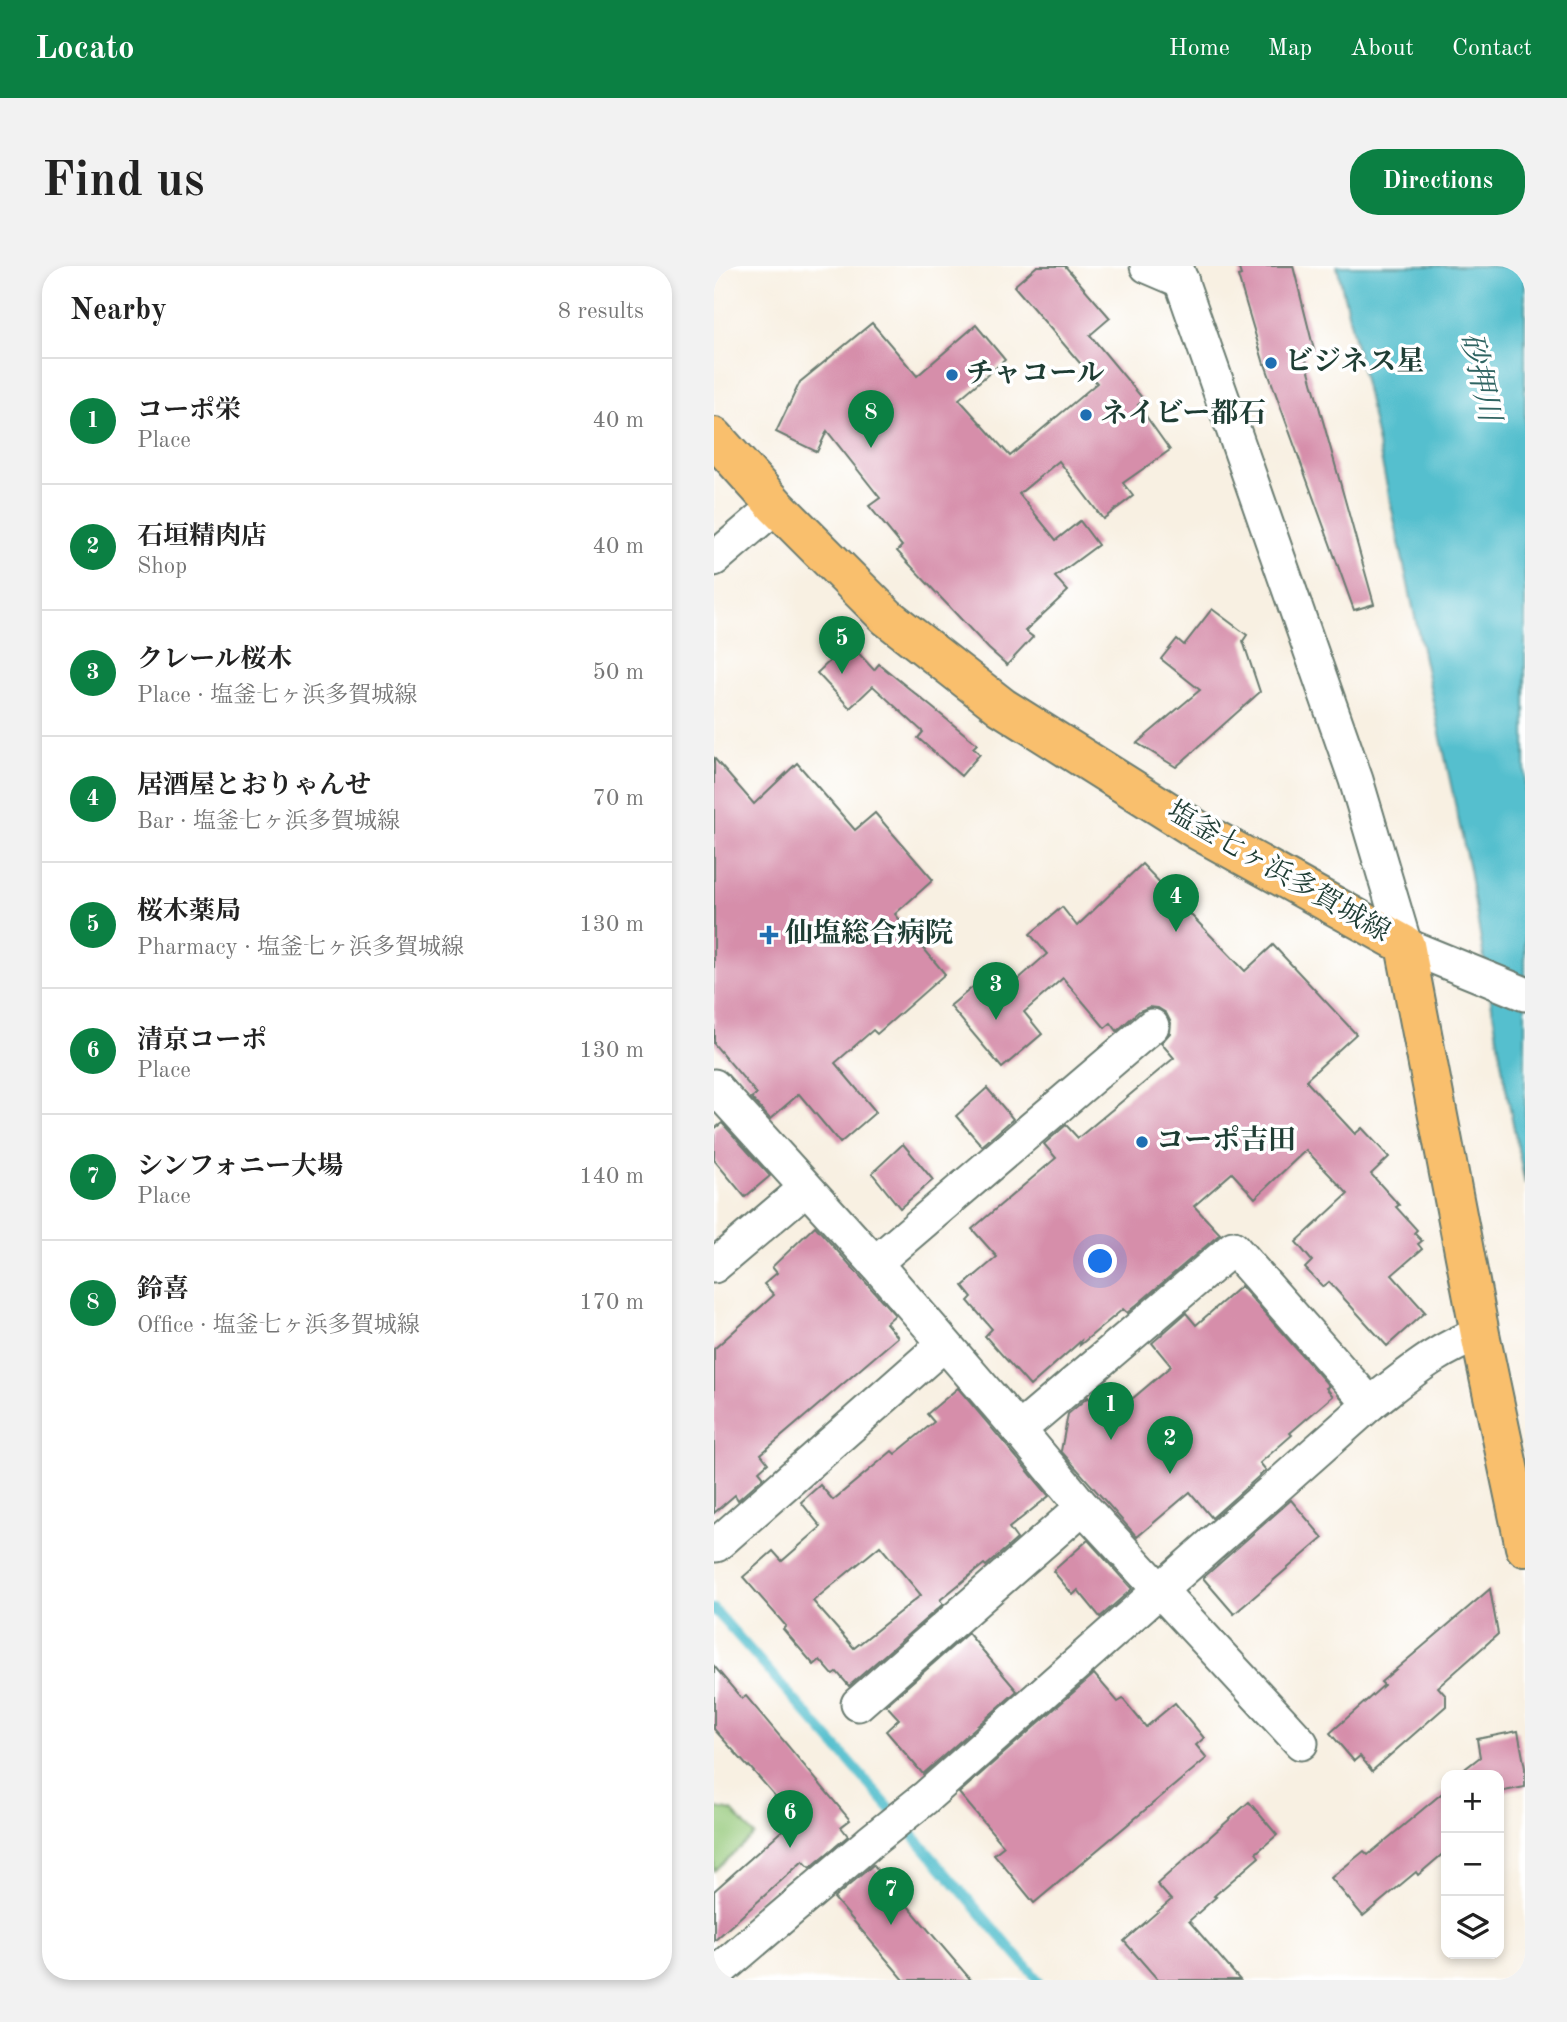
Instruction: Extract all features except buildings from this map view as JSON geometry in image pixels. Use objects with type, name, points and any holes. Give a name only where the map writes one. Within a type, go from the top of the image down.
[{"type":"main road","name":"塩釜七ヶ浜多賀城線","points":[[714,437],[776,506],[887,617],[1002,707],[1199,831],[1405,945],[1480,1334],[1525,1547]]},
{"type":"street","points":[[1147,266],[1179,274],[1356,780],[1405,945],[1525,994]]},
{"type":"street","points":[[714,559],[776,506]]},
{"type":"street","points":[[875,1263],[1152,1026]]},
{"type":"street","points":[[719,1102],[806,1188],[875,1263],[1083,1507],[1301,1743]]},
{"type":"street","points":[[714,1266],[806,1188]]},
{"type":"street","points":[[1019,1430],[1233,1248],[1370,1404]]},
{"type":"street","points":[[714,1975],[925,1798],[1370,1404],[1436,1353],[1456,1342],[1480,1334]]},
{"type":"street","points":[[716,1545],[944,1344]]},
{"type":"street","points":[[858,1704],[1083,1507]]},
{"type":"green space","points":[[718,1808],[732,1811],[754,1835],[714,1871],[714,1811]]},
{"type":"water","name":"砂押川","points":[[1337,266],[1525,266],[1525,1184],[1504,1078],[1469,869],[1367,393]]},
{"type":"waterway","points":[[714,1609],[1038,1980]]},
{"type":"place","name":"ビジネス星","points":[[1271,363]]},
{"type":"place","name":"チャコール","points":[[952,375]]},
{"type":"place","name":"ネイビー都石","points":[[1086,415]]},
{"type":"place","name":"鈴喜","points":[[871,448]]},
{"type":"place","name":"桜木薬局","points":[[842,674]]},
{"type":"place","name":"居酒屋とおりゃんせ","points":[[1176,932]]},
{"type":"place","name":"仙塩総合病院","points":[[769,935]]},
{"type":"place","name":"クレール桜木","points":[[996,1020]]},
{"type":"place","name":"コーポ吉田","points":[[1142,1142]]},
{"type":"place","name":"コーポ栄","points":[[1111,1440]]},
{"type":"place","name":"石垣精肉店","points":[[1170,1474]]},
{"type":"place","name":"清京コーポ","points":[[790,1848]]},
{"type":"place","name":"シンフォニー大場","points":[[891,1925]]}]
